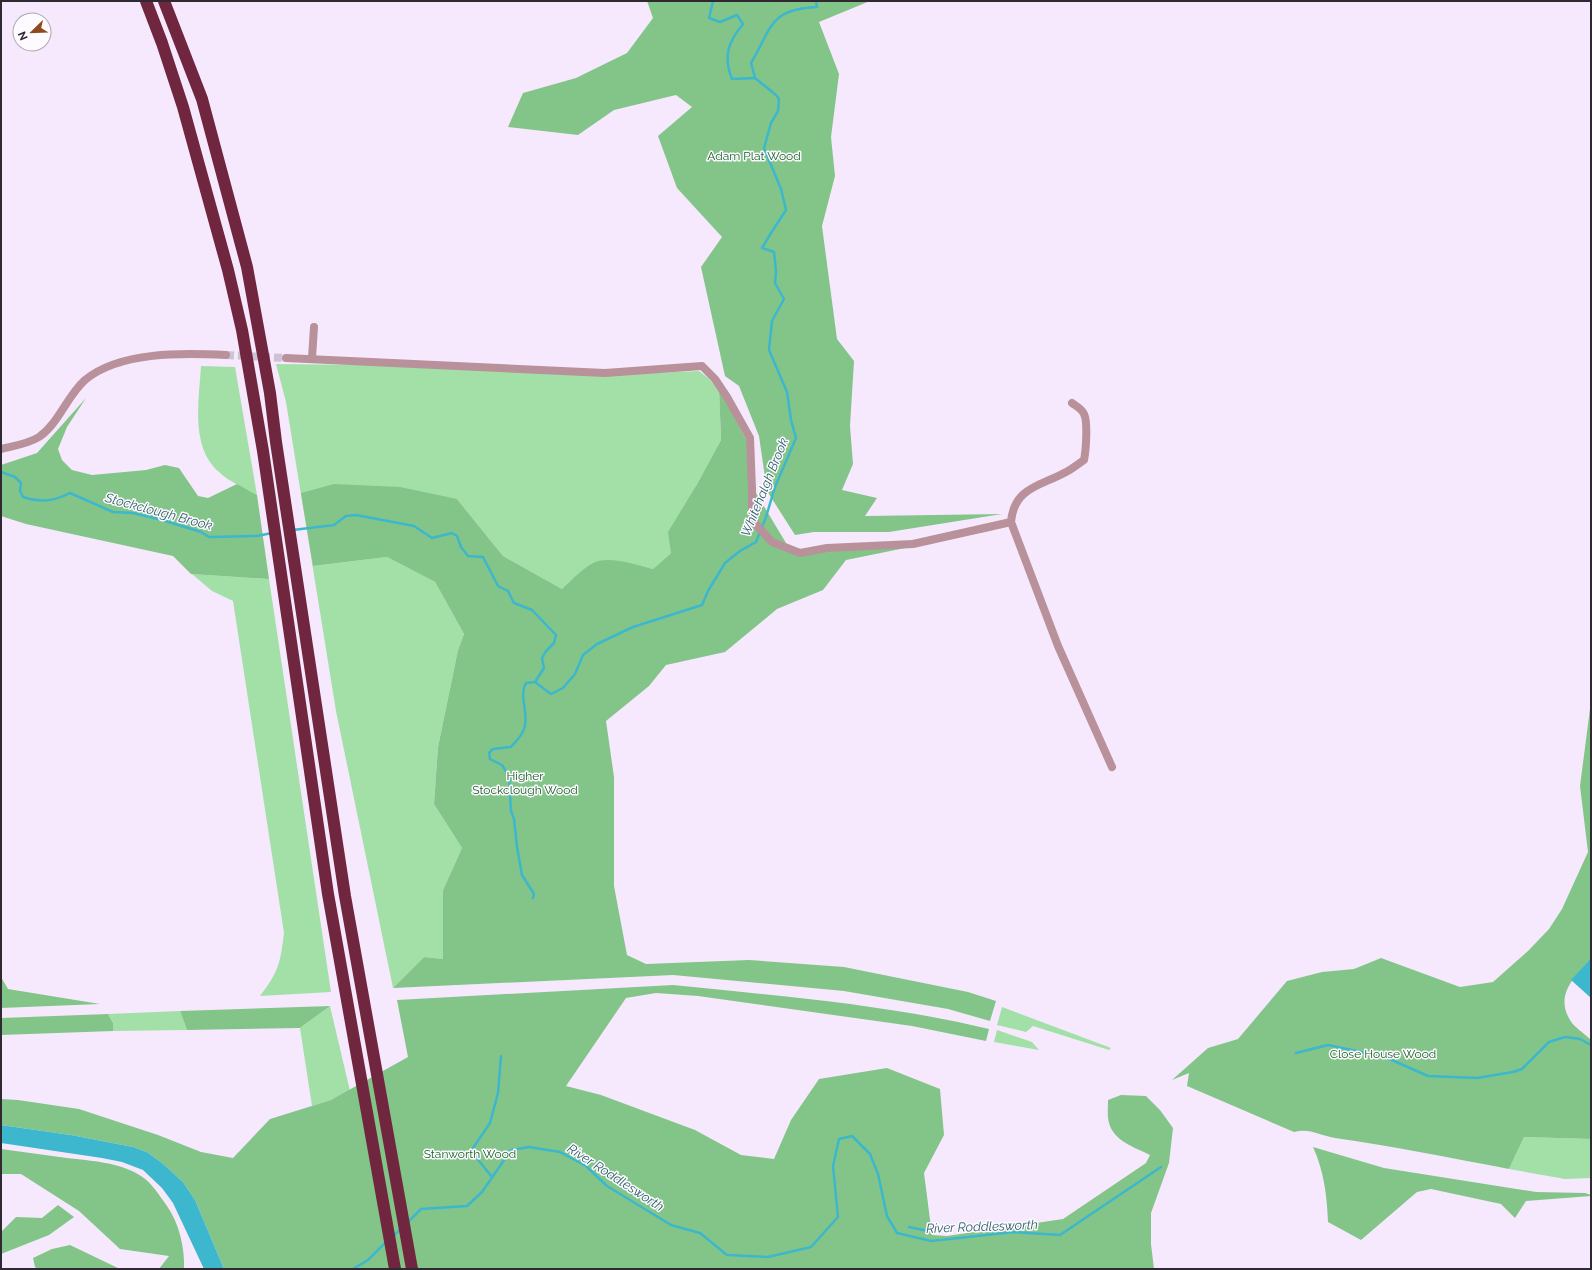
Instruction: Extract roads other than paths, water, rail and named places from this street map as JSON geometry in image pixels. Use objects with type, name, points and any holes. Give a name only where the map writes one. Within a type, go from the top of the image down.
[{"type":"highway","points":[[146,1],[162,43],[183,107],[228,270],[242,330],[263,451],[328,894],[395,1269]]},
{"type":"highway","points":[[164,1],[202,99],[247,267],[270,393],[276,442],[345,896],[412,1269]]},
{"type":"street","points":[[312,358],[314,327]]},
{"type":"street","points":[[1,449],[38,437],[47,430],[84,381],[98,370],[129,360],[173,354],[188,353],[226,355]]},
{"type":"street","points":[[286,358],[312,358],[606,373],[702,366],[715,378],[750,438],[752,520],[772,542],[800,553],[827,548],[913,544],[1011,522]]},
{"type":"street","points":[[1072,403],[1084,412],[1086,446],[1084,460],[1065,473],[1027,490],[1016,504],[1011,522],[1058,646],[1112,767]]},
{"type":"water","points":[[1591,958],[1591,998],[1571,980]]},
{"type":"water","points":[[1,1125],[71,1135],[133,1147],[147,1152],[183,1182],[195,1200],[224,1269],[204,1269],[173,1203],[162,1188],[143,1170],[122,1162],[102,1158],[1,1143]]},
{"type":"waterway","points":[[713,1],[709,18],[720,22],[737,15],[743,24],[734,37],[728,50],[728,64],[732,79],[755,78]]},
{"type":"waterway","points":[[755,78],[751,63],[768,30],[781,16],[789,12],[817,7],[816,1]]},
{"type":"waterway","name":"Whitehalgh Brook","points":[[535,682],[551,694],[563,688],[575,674],[583,655],[597,644],[633,627],[702,605],[708,591],[725,563],[740,551],[756,542],[766,517],[775,487],[796,438],[791,420],[787,392],[769,350],[772,321],[784,299],[775,283],[776,271],[774,252],[762,248],[786,210],[781,189],[764,148],[771,123],[778,111],[779,99],[755,78]]},
{"type":"waterway","name":"Stockclough Brook","points":[[1,472],[15,477],[21,483],[20,491],[23,497],[29,499],[47,500],[59,498],[70,493],[113,512],[133,513],[162,520],[201,532],[209,537],[257,536],[272,533]]},
{"type":"waterway","name":"Stockclough Brook","points":[[293,530],[334,525],[346,516],[356,515],[414,526],[432,538],[452,533],[457,536],[461,547],[468,556],[483,557],[498,586],[508,591],[514,603],[532,610],[556,635],[554,643],[546,651],[542,658],[544,668],[535,682],[526,683],[524,688],[523,700],[526,717],[522,734],[511,747],[493,749],[489,753],[490,759],[502,765],[509,776],[511,811],[514,819],[522,875],[534,894],[533,898]]},
{"type":"waterway","name":"River Roddlesworth","points":[[1296,1053],[1328,1045],[1385,1057],[1428,1076],[1477,1078],[1522,1069],[1549,1042],[1565,1037],[1580,1039],[1591,1045]]},
{"type":"waterway","name":"Stockclough Brook","points":[[492,1177],[471,1151],[490,1123],[498,1093],[501,1056]]},
{"type":"waterway","name":"River Roddlesworth","points":[[407,1223],[421,1209],[467,1206],[482,1192],[511,1150],[529,1147],[560,1152],[586,1166],[607,1186],[671,1225],[700,1233],[727,1255],[768,1257],[811,1247],[838,1217],[833,1166],[839,1139],[852,1136],[870,1154],[878,1174],[887,1216],[897,1233],[931,1241],[1014,1232],[1060,1235],[1161,1167]]},
{"type":"waterway","points":[[909,1227],[928,1231]]},
{"type":"waterway","name":"River Roddlesworth","points":[[393,1236],[401,1229]]},
{"type":"waterway","name":"River Roddlesworth","points":[[353,1269],[368,1260],[386,1242]]},
{"type":"tunnel","points":[[226,355],[286,358]]},
{"type":"park label","name":"Adam Plat Wood","points":[[754,156]]},
{"type":"park label","name":"Higher Stockclough Wood","points":[[525,783]]},
{"type":"park label","name":"Close House Wood","points":[[1383,1054]]},
{"type":"park label","name":"Stanworth Wood","points":[[470,1154]]}]
